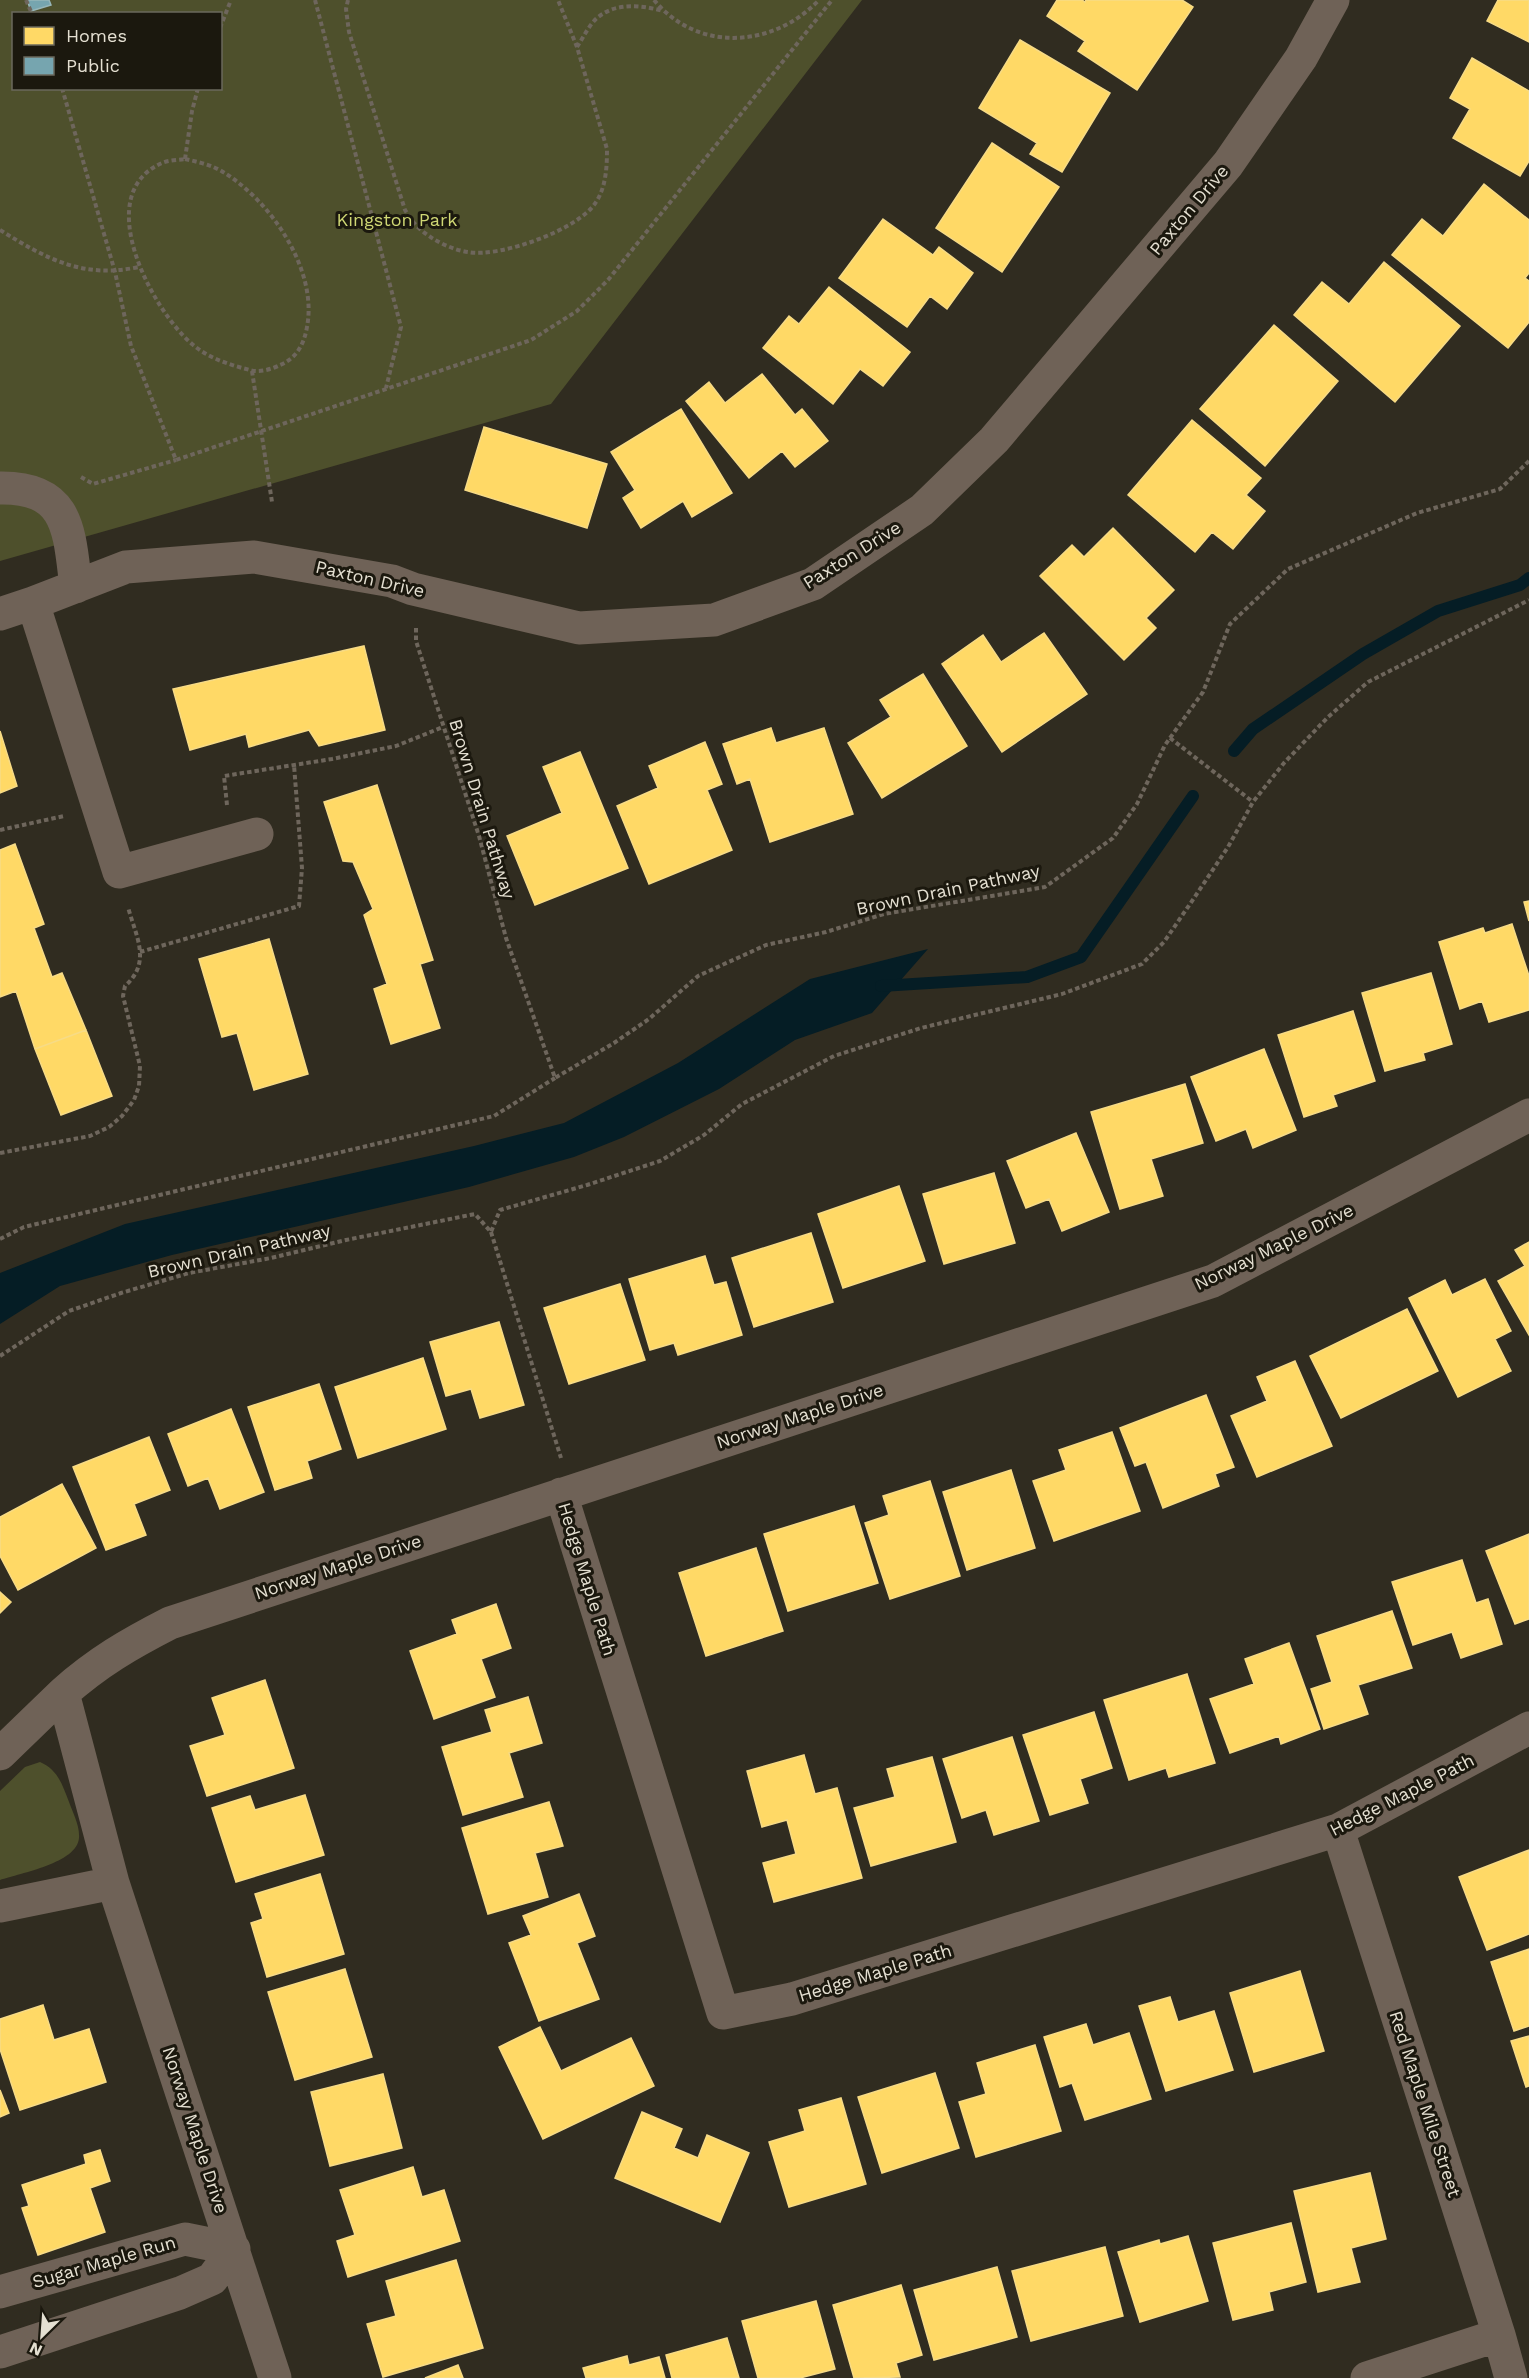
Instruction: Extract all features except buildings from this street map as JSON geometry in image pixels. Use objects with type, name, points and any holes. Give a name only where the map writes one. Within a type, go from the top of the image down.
[{"type":"street","name":"Paxton Drive","points":[[0,614],[126,567],[254,557],[392,581],[413,589],[579,628],[714,620],[813,584],[922,510],[994,440],[1228,164],[1301,58],[1333,0]]},
{"type":"street","points":[[0,488],[22,487],[44,495],[59,509],[69,538],[76,587]]},
{"type":"street","points":[[33,603],[119,872],[244,838]]},
{"type":"street","name":"Norway Maple Drive","points":[[0,1754],[94,1666],[170,1623],[1213,1281],[1529,1115]]},
{"type":"street","name":"Hedge Maple Path","points":[[566,1492],[723,2013],[792,1999],[1338,1830],[1529,1728]]},
{"type":"street","name":"Norway Maple Drive","points":[[63,1693],[114,1883],[274,2378]]},
{"type":"street","name":"Red Maple Mile Street","points":[[1338,1830],[1511,2378]]},
{"type":"street","points":[[0,1906],[114,1883]]},
{"type":"street","name":"Sugar Maple Run","points":[[0,2292],[185,2239],[234,2249]]},
{"type":"street","points":[[0,2352],[180,2293],[212,2279],[234,2249]]},
{"type":"street","points":[[1367,2378],[1499,2336]]},
{"type":"path","points":[[222,23],[231,0]]},
{"type":"path","points":[[315,0],[401,327],[386,389]]},
{"type":"path","points":[[348,0],[346,9],[349,32],[405,210],[419,228],[443,244],[467,252],[504,250],[560,230],[585,214],[596,203],[607,166],[607,149],[577,47],[558,0]]},
{"type":"path","points":[[654,0],[663,11]]},
{"type":"path","points":[[577,47],[597,18],[619,7],[641,4],[663,11],[687,27],[714,37],[742,38],[771,33],[796,20],[819,0]]},
{"type":"path","points":[[77,475],[93,484],[176,460],[531,340],[577,311],[608,280],[832,0]]},
{"type":"path","points":[[63,90],[115,272],[131,346],[176,460]]},
{"type":"path","points":[[185,159],[197,90]]},
{"type":"path","points":[[185,159],[223,171],[274,219],[300,262],[310,312],[303,346],[288,362],[273,369],[252,371],[210,357],[192,344],[161,308],[139,267],[129,224],[131,202],[138,182],[148,171],[164,162],[185,159]]},
{"type":"path","points":[[0,230],[43,256],[73,267],[115,272],[139,267]]},
{"type":"path","points":[[252,371],[272,502]]},
{"type":"path","name":"Brown Drain Pathway","points":[[413,589],[417,641],[479,836],[506,938],[555,1078],[614,1044],[649,1019],[698,976],[766,945],[826,932],[884,914],[1045,887],[1113,838],[1137,804],[1165,745],[1203,692],[1230,624],[1288,569],[1417,513],[1500,489],[1529,460]]},
{"type":"path","points":[[566,1492],[491,1232],[500,1210],[660,1161],[704,1135],[742,1104],[834,1056],[921,1028],[1062,994],[1142,964],[1164,942],[1228,847],[1253,802],[1284,763],[1320,725],[1368,682],[1529,600]]},
{"type":"path","points":[[244,838],[224,776],[396,746],[443,727]]},
{"type":"path","points":[[1170,738],[1253,802]]},
{"type":"path","points":[[140,952],[299,906],[302,868],[294,765]]},
{"type":"path","points":[[0,830],[98,808]]},
{"type":"path","points":[[0,1153],[90,1136],[109,1127],[122,1116],[139,1086],[140,1066],[123,996],[125,986],[134,978],[141,965],[140,952],[119,872]]},
{"type":"path","points":[[0,1239],[24,1227],[494,1116],[555,1078]]},
{"type":"path","name":"Brown Drain Pathway","points":[[0,1356],[69,1311],[189,1273],[271,1258],[346,1240],[476,1214],[491,1232]]},
{"type":"green space","name":"Kingston Park","points":[[0,0],[862,0],[551,404],[0,561]]},
{"type":"green space","points":[[40,1762],[55,1773],[61,1784],[76,1820],[79,1838],[76,1847],[69,1854],[47,1866],[0,1880],[0,1791],[25,1767]]},
{"type":"water","points":[[928,949],[872,1013],[795,1040],[719,1089],[624,1137],[574,1157],[469,1187],[172,1255],[60,1286],[0,1324],[0,1273],[125,1224],[474,1146],[564,1123],[678,1063],[810,979]]},
{"type":"waterway","points":[[1234,751],[1253,729],[1363,654],[1438,611],[1520,585],[1529,578]]},
{"type":"waterway","points":[[881,986],[1027,977],[1081,957],[1193,796]]}]
